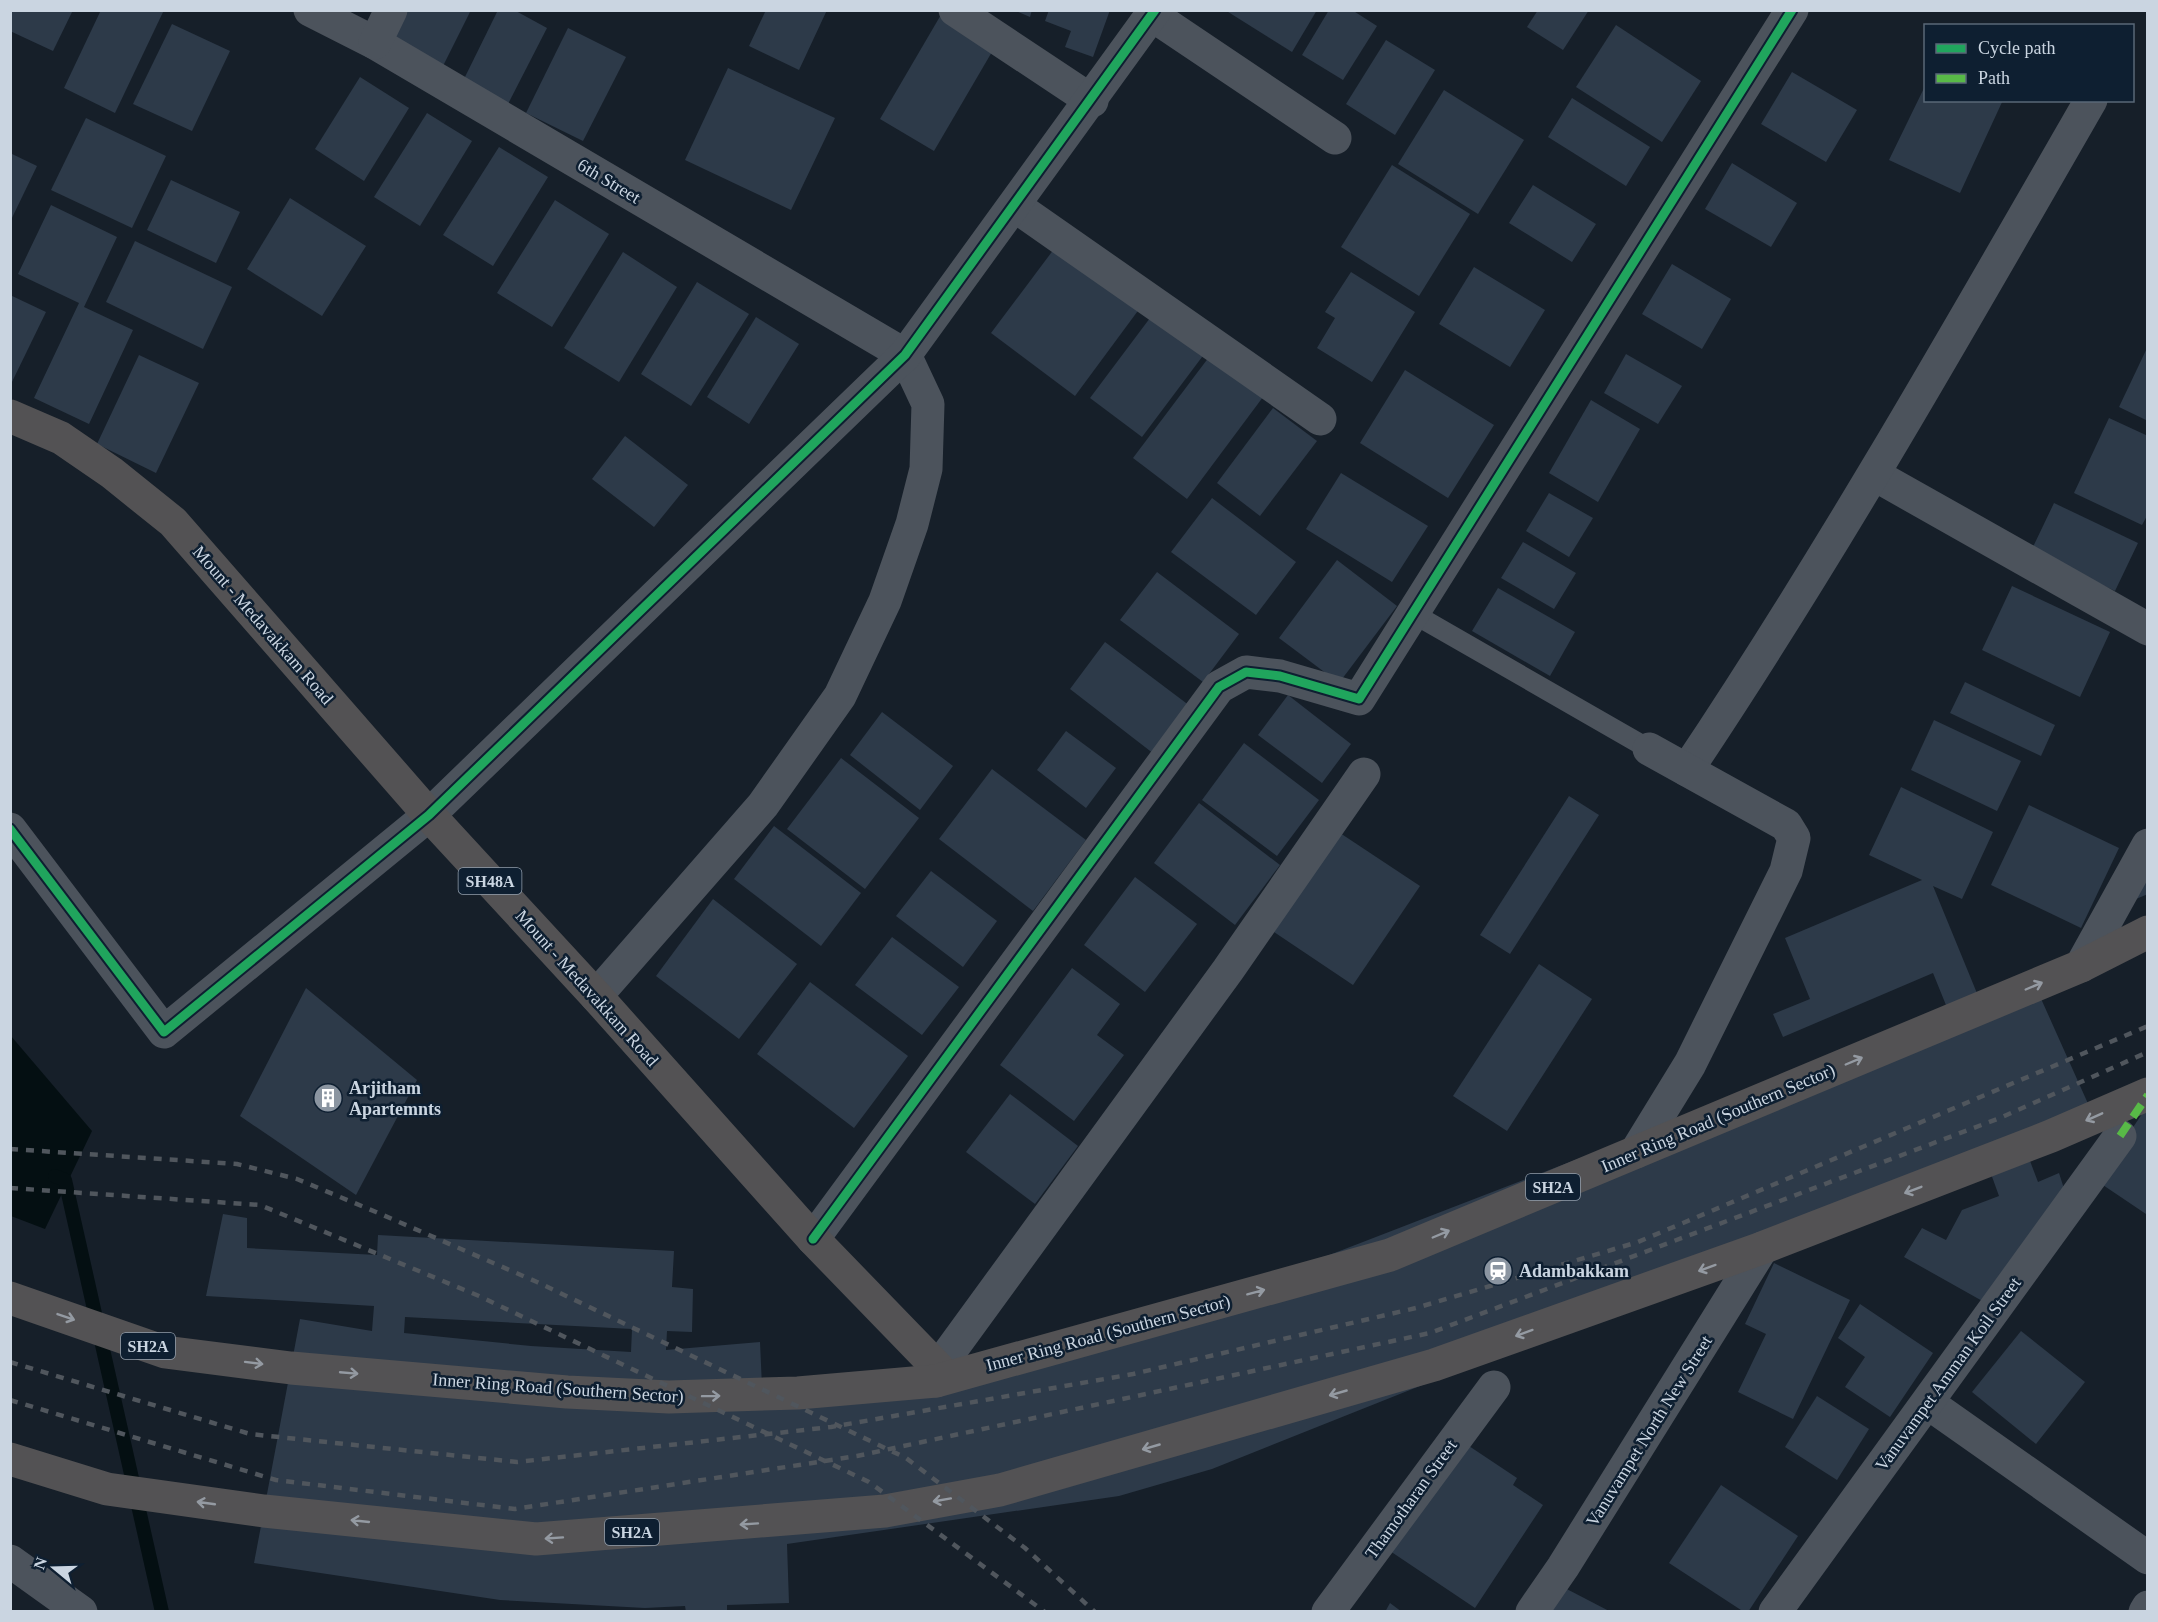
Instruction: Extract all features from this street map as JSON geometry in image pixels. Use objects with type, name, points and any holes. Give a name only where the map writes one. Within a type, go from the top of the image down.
[{"type":"main road","name":"Mount - Medavakkam Road","points":[[10,416],[61,438],[112,473],[173,522],[429,815],[596,996],[937,1374]]},
{"type":"main road","name":"Inner Ring Road (Southern Sector)","points":[[10,1298],[165,1352],[291,1368],[567,1392],[669,1397],[798,1393],[937,1374],[1390,1255],[2081,966],[2148,932]]},
{"type":"main road","name":"SH2A","points":[[10,1459],[107,1489],[264,1511],[536,1539],[885,1511],[1000,1490],[1434,1365],[1762,1248],[2051,1136],[2148,1094]]},
{"type":"street","name":"6th Street","points":[[310,10],[375,43],[905,356]]},
{"type":"street","points":[[375,43],[391,10]]},
{"type":"street","points":[[955,10],[1092,102]]},
{"type":"street","points":[[813,1239],[1219,687],[1246,672],[1280,676],[1359,699],[1792,10]]},
{"type":"street","points":[[10,829],[164,1032],[429,815],[905,356],[1092,102],[1154,13],[1335,138]]},
{"type":"street","points":[[1687,770],[1751,675],[1875,475],[2090,102]]},
{"type":"street","points":[[1015,206],[1320,419]]},
{"type":"street","points":[[596,996],[763,805],[845,686],[885,601],[912,524],[926,469],[928,404],[905,356]]},
{"type":"street","points":[[1875,475],[2148,629]]},
{"type":"street","points":[[1636,1152],[1690,1064],[1763,918],[1792,852],[1794,838],[1786,825],[1649,749]]},
{"type":"street","points":[[937,1374],[1228,970],[1364,774]]},
{"type":"street","points":[[2081,966],[2148,846]]},
{"type":"street","name":"Vanuvampet Amman Koil Street","points":[[1775,1611],[2120,1136]]},
{"type":"street","name":"Vanuvampet North New Street","points":[[1532,1611],[1563,1568],[1762,1248]]},
{"type":"street","name":"Thamotharan Street","points":[[1328,1611],[1494,1387]]},
{"type":"street","points":[[1928,1403],[2148,1558]]},
{"type":"street","points":[[10,1561],[81,1611]]},
{"type":"street","points":[[2145,1611],[2148,1607]]},
{"type":"lane","points":[[1414,614],[1649,749]]},
{"type":"shaded area","points":[[11,1036],[92,1131],[45,1229],[11,1216]]},
{"type":"building","points":[[10,10],[73,10],[53,51],[10,31]]},
{"type":"building","points":[[101,10],[164,10],[115,113],[64,88]]},
{"type":"building","points":[[402,10],[471,10],[442,68],[387,40]]},
{"type":"building","points":[[498,10],[514,10],[547,28],[508,104],[463,81]]},
{"type":"building","points":[[766,10],[827,10],[799,70],[749,46]]},
{"type":"building","points":[[1014,10],[1032,10],[1030,17]]},
{"type":"building","points":[[1049,10],[1110,10],[1093,57],[1065,47],[1071,31],[1045,21]]},
{"type":"building","points":[[1225,10],[1317,10],[1292,52]]},
{"type":"building","points":[[1329,10],[1352,10],[1377,26],[1343,80],[1302,55]]},
{"type":"building","points":[[1538,10],[1589,10],[1563,50],[1527,27]]},
{"type":"building","points":[[942,13],[996,45],[934,151],[880,119]]},
{"type":"building","points":[[172,24],[230,51],[192,131],[133,104]]},
{"type":"building","points":[[1616,25],[1701,81],[1662,142],[1576,87]]},
{"type":"building","points":[[568,28],[626,57],[583,141],[526,113]]},
{"type":"building","points":[[1386,40],[1435,70],[1395,135],[1346,104]]},
{"type":"building","points":[[728,68],[835,118],[791,210],[685,160]]},
{"type":"building","points":[[1792,72],[1857,110],[1826,162],[1761,124]]},
{"type":"building","points":[[360,77],[409,108],[364,181],[315,149]]},
{"type":"building","points":[[1924,88],[1924,102],[2002,102],[1960,193],[1889,160]]},
{"type":"building","points":[[1444,90],[1524,140],[1478,214],[1398,164]]},
{"type":"building","points":[[1572,98],[1650,147],[1626,186],[1548,137]]},
{"type":"building","points":[[427,113],[472,141],[420,226],[374,197]]},
{"type":"building","points":[[86,118],[166,156],[132,228],[51,190]]},
{"type":"building","points":[[499,147],[548,177],[493,266],[443,235]]},
{"type":"building","points":[[10,153],[37,166],[10,222]]},
{"type":"building","points":[[1732,163],[1797,203],[1771,247],[1705,209]]},
{"type":"building","points":[[1392,165],[1470,214],[1419,296],[1341,247]]},
{"type":"building","points":[[171,180],[240,212],[216,263],[147,230]]},
{"type":"building","points":[[1533,185],[1596,224],[1572,262],[1509,223]]},
{"type":"building","points":[[290,198],[366,246],[322,316],[247,269]]},
{"type":"building","points":[[555,200],[609,234],[552,327],[497,293]]},
{"type":"building","points":[[51,205],[117,237],[84,307],[133,330],[89,424],[34,398],[79,303],[18,274]]},
{"type":"building","points":[[135,241],[232,287],[203,349],[106,302]]},
{"type":"building","points":[[1057,245],[1140,308],[1075,396],[991,333]]},
{"type":"building","points":[[623,252],[677,287],[619,382],[564,348]]},
{"type":"building","points":[[1672,264],[1731,299],[1702,349],[1642,314]]},
{"type":"building","points":[[1474,267],[1545,310],[1510,367],[1439,324]]},
{"type":"building","points":[[1351,272],[1415,312],[1372,382],[1317,348],[1335,318],[1325,312]]},
{"type":"building","points":[[697,282],[749,314],[691,406],[641,374]]},
{"type":"building","points":[[10,295],[46,312],[10,386]]},
{"type":"building","points":[[1153,314],[1205,353],[1142,437],[1090,398]]},
{"type":"building","points":[[756,317],[799,344],[749,424],[707,397]]},
{"type":"building","points":[[2148,346],[2148,421],[2119,407]]},
{"type":"building","points":[[1626,354],[1682,386],[1658,424],[1604,393]]},
{"type":"building","points":[[139,355],[199,383],[156,473],[97,444]]},
{"type":"building","points":[[1209,357],[1263,397],[1187,499],[1133,458]]},
{"type":"building","points":[[1405,370],[1494,425],[1448,498],[1360,443]]},
{"type":"building","points":[[1591,400],[1640,429],[1598,502],[1549,473]]},
{"type":"building","points":[[1273,408],[1317,441],[1260,516],[1217,483]]},
{"type":"building","points":[[2109,418],[2148,436],[2148,514],[2142,525],[2074,493]]},
{"type":"building","points":[[625,436],[688,485],[654,527],[592,479]]},
{"type":"building","points":[[1341,473],[1428,526],[1392,582],[1306,529]]},
{"type":"building","points":[[1549,493],[1593,518],[1569,557],[1526,531]]},
{"type":"building","points":[[1212,498],[1296,562],[1256,615],[1171,552]]},
{"type":"building","points":[[2054,503],[2138,543],[2115,591],[2031,551]]},
{"type":"building","points":[[1523,542],[1576,573],[1554,609],[1501,578]]},
{"type":"building","points":[[1337,560],[1397,606],[1339,683],[1279,638]]},
{"type":"building","points":[[1157,572],[1239,634],[1203,682],[1120,620]]},
{"type":"building","points":[[2012,586],[2110,632],[2080,697],[1982,650]]},
{"type":"building","points":[[1498,588],[1575,632],[1550,676],[1472,631]]},
{"type":"building","points":[[1105,642],[1190,706],[1154,754],[1070,689]]},
{"type":"building","points":[[1965,682],[2055,725],[2041,756],[1950,713]]},
{"type":"building","points":[[1288,695],[1351,744],[1322,783],[1258,735]]},
{"type":"building","points":[[882,712],[953,766],[920,810],[850,755]]},
{"type":"building","points":[[1934,720],[2021,761],[1997,811],[1911,770]]},
{"type":"building","points":[[1066,731],[1116,768],[1086,808],[1037,770]]},
{"type":"building","points":[[1244,743],[1319,800],[1277,856],[1202,800]]},
{"type":"building","points":[[841,758],[919,818],[865,889],[787,829]]},
{"type":"building","points":[[992,769],[1086,840],[1033,911],[939,839]]},
{"type":"building","points":[[1901,787],[1993,832],[1962,899],[1933,886],[1981,1003],[2034,983],[2094,1117],[2024,1145],[2038,1182],[2059,1173],[2067,1198],[1993,1307],[1904,1257],[1922,1228],[1946,1240],[1962,1210],[1999,1196],[1986,1160],[1212,1469],[1119,1496],[787,1544],[789,1603],[727,1605],[727,1612],[686,1612],[685,1606],[645,1608],[500,1600],[254,1563],[300,1319],[372,1331],[374,1306],[206,1296],[223,1214],[247,1218],[247,1248],[377,1255],[378,1235],[674,1251],[672,1287],[693,1289],[692,1332],[667,1331],[666,1350],[760,1342],[763,1409],[1099,1344],[1950,1015],[1933,973],[1783,1037],[1773,1014],[1810,999],[1785,938],[1922,880],[1869,855]],"holes":[[[405,1317],[632,1329],[631,1352],[531,1346],[404,1333]]]},
{"type":"building","points":[[1569,796],[1599,815],[1510,954],[1480,935]]},
{"type":"building","points":[[1199,803],[1280,865],[1235,925],[1154,863]]},
{"type":"building","points":[[2029,805],[2119,848],[2081,928],[1991,885]]},
{"type":"building","points":[[774,826],[861,893],[821,946],[734,879]]},
{"type":"building","points":[[1340,833],[1420,886],[1353,985],[1274,932]]},
{"type":"building","points":[[931,871],[997,921],[963,967],[896,916]]},
{"type":"building","points":[[1135,877],[1197,924],[1145,992],[1084,945]]},
{"type":"building","points":[[2148,877],[2148,894],[2136,899]]},
{"type":"building","points":[[713,899],[797,964],[739,1039],[656,976]]},
{"type":"building","points":[[892,937],[959,987],[922,1035],[855,985]]},
{"type":"building","points":[[1539,964],[1592,999],[1507,1131],[1453,1096]]},
{"type":"building","points":[[1072,968],[1120,1004],[1097,1035],[1124,1055],[1074,1121],[1000,1065]]},
{"type":"building","points":[[810,982],[908,1056],[854,1128],[757,1054]]},
{"type":"building","name":"Arjitham Apartemnts","points":[[306,988],[417,1080],[356,1195],[240,1116]]},
{"type":"building","points":[[1010,1094],[1078,1146],[1035,1204],[966,1152]]},
{"type":"building","points":[[2148,1105],[2148,1212],[2146,1214],[2097,1181]]},
{"type":"building","points":[[1774,1263],[1850,1300],[1793,1419],[1738,1392],[1766,1334],[1745,1324]]},
{"type":"building","points":[[1860,1304],[1933,1353],[1890,1417],[1845,1387],[1865,1357],[1838,1338]]},
{"type":"building","points":[[2021,1331],[2085,1382],[2036,1444],[1972,1392]]},
{"type":"building","points":[[1817,1396],[1869,1429],[1837,1480],[1785,1447]]},
{"type":"building","points":[[1463,1442],[1517,1478],[1513,1485],[1543,1505],[1475,1608],[1390,1551]]},
{"type":"building","points":[[1721,1485],[1798,1536],[1748,1612],[1744,1612],[1669,1563]]},
{"type":"building","points":[[1559,1585],[1611,1612],[1546,1612]]},
{"type":"building","points":[[1390,1603],[1402,1612],[1385,1612]]},
{"type":"waterway","points":[[55,1176],[65,1180],[162,1612]]},
{"type":"railway","points":[[10,1362],[250,1434],[517,1462],[831,1427],[1133,1374],[1416,1308],[1638,1242],[2148,1026]]},
{"type":"railway","points":[[10,1400],[276,1480],[515,1509],[857,1456],[1430,1333],[2000,1118],[2148,1052]]},
{"type":"railway","points":[[10,1149],[237,1164],[297,1179],[376,1212],[537,1282],[906,1458],[1025,1548],[1095,1612]]},
{"type":"railway","points":[[10,1188],[260,1205],[479,1296],[869,1482],[1045,1612]]},
{"type":"marked path","points":[[2120,1136],[2148,1095]]},
{"type":"cycle path","points":[[10,829],[164,1032],[429,815],[905,355],[1155,10]]},
{"type":"cycle path","points":[[813,1239],[1219,687],[1246,672],[1280,676],[1359,699],[1792,10]]},
{"type":"place","name":"Arjitham Apartemnts","points":[[328,1098]]},
{"type":"place","name":"Adambakkam","points":[[1498,1271]]}]
